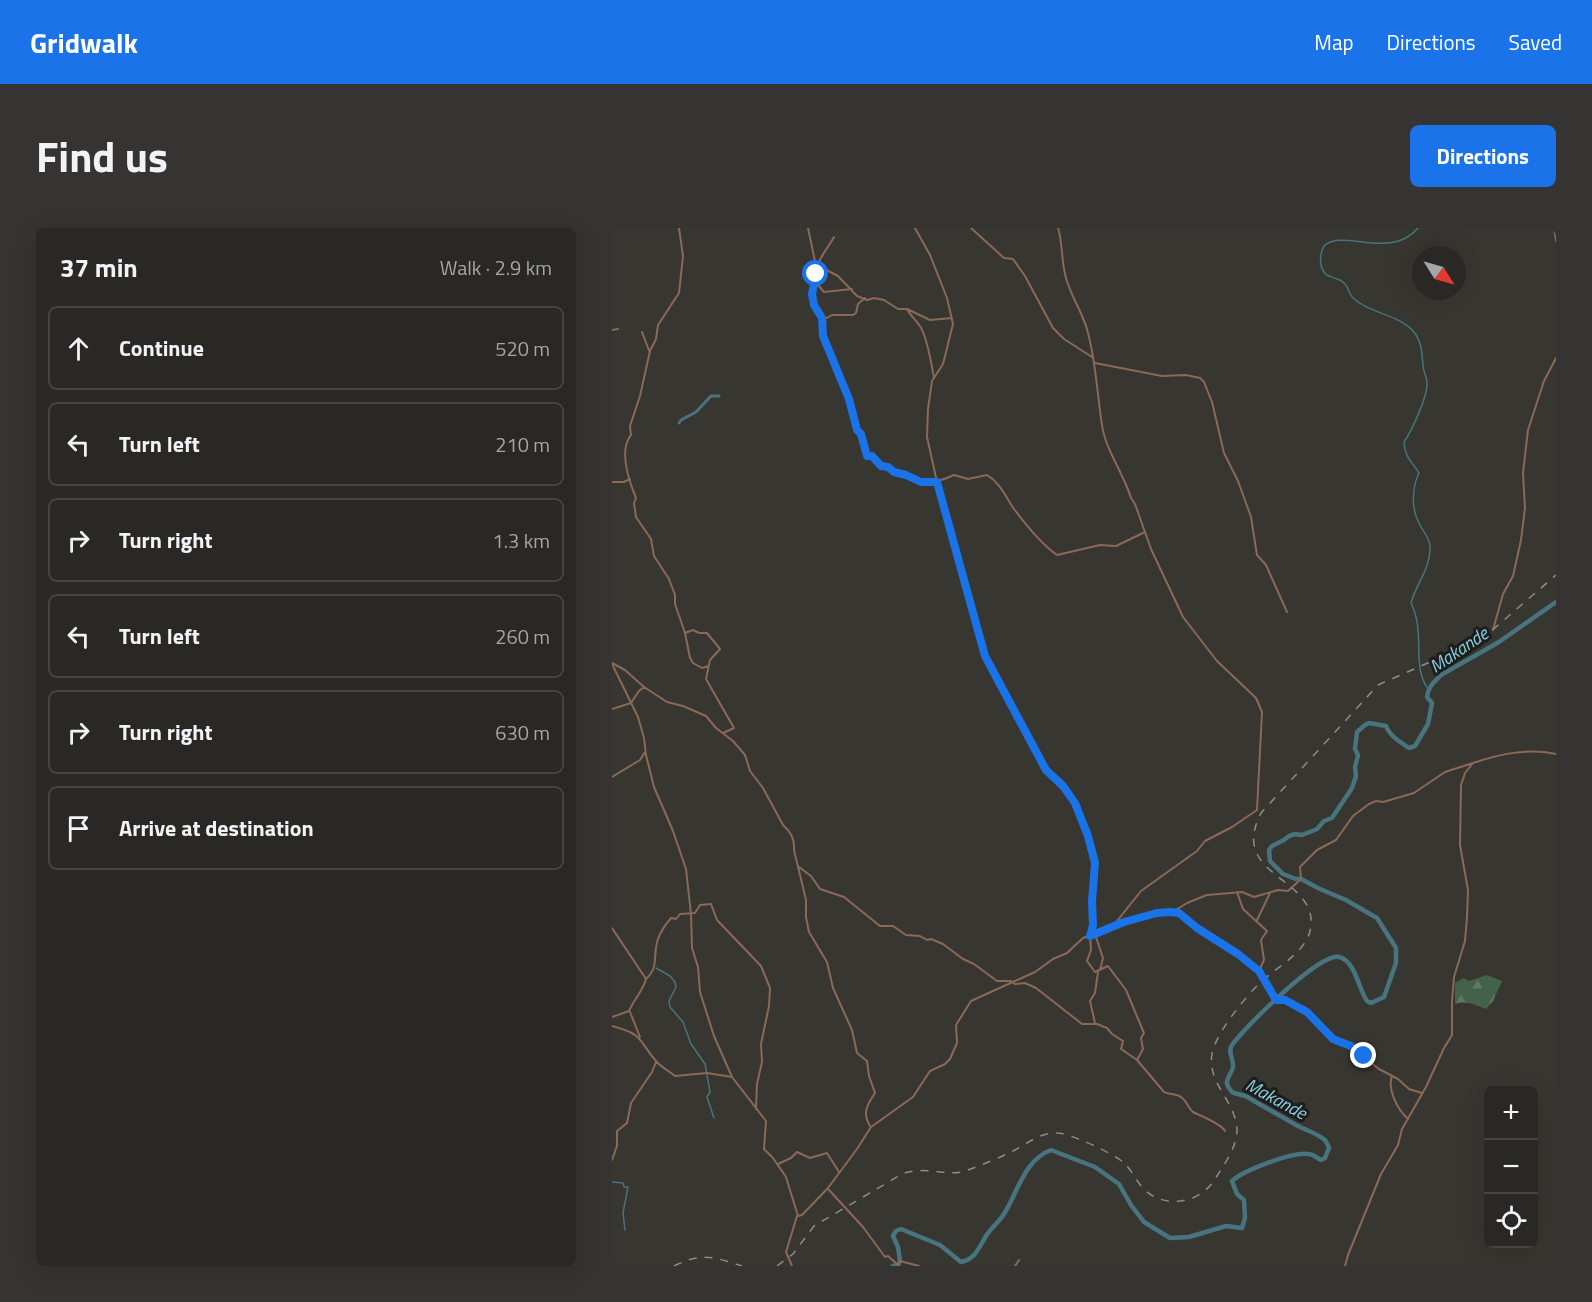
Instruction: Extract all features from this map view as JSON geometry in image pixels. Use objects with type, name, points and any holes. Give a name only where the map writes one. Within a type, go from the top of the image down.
[{"type":"street","points":[[680,228],[683,256],[679,294],[658,325],[656,339],[630,426],[631,435],[626,441],[626,466],[636,498],[634,503],[636,517],[651,539],[654,556],[669,579],[693,663],[702,668],[709,666]]},
{"type":"street","points":[[808,228],[817,264],[812,294],[814,305],[823,320],[823,336],[849,399],[867,456],[872,456],[881,466],[921,482],[937,482],[954,474],[968,479],[987,475],[997,483],[1020,516],[1047,548],[1057,555],[1100,545],[1116,546],[1145,532]]},
{"type":"street","points":[[915,228],[930,255],[953,324],[940,368],[934,378]]},
{"type":"street","points":[[971,228],[1004,258],[1013,259],[1026,276],[1053,328],[1064,339],[1092,357]]},
{"type":"street","points":[[1058,228],[1066,280],[1086,326],[1094,363],[1102,426],[1145,532],[1183,617],[1217,661],[1253,694],[1259,703],[1262,718],[1256,812],[1205,841],[1197,851],[1141,891],[1113,926]]},
{"type":"street","points":[[1554,228],[1556,241]]},
{"type":"street","points":[[817,264],[834,237]]},
{"type":"street","points":[[817,264],[838,276],[857,296],[880,298],[898,309],[907,309],[930,320],[952,318]]},
{"type":"street","points":[[814,285],[819,286],[824,292],[852,290]]},
{"type":"street","points":[[823,320],[832,315],[853,315],[856,313],[858,304],[865,298]]},
{"type":"street","points":[[907,309],[923,332],[924,341],[931,353],[934,378],[928,409],[927,437],[937,482],[985,656],[1046,770],[1063,786],[1075,803],[1088,836],[1095,863],[1093,925],[1087,961],[1094,971],[1099,971],[1107,965],[1118,977],[1144,1032],[1141,1037],[1143,1048],[1137,1060]]},
{"type":"street","points":[[612,330],[618,329]]},
{"type":"street","points":[[642,332],[650,353]]},
{"type":"street","points":[[1492,630],[1513,576],[1521,540],[1524,508],[1523,472],[1528,430],[1544,381],[1556,358]]},
{"type":"street","points":[[1094,363],[1162,376],[1186,375],[1200,378],[1204,382],[1212,402],[1224,453],[1251,517],[1257,555],[1266,565],[1287,612]]},
{"type":"street","points":[[932,364],[940,368]]},
{"type":"street","points":[[612,483],[630,479]]},
{"type":"street","points":[[685,633],[693,630],[707,633],[720,649],[710,660],[706,680],[734,728],[723,733]]},
{"type":"street","points":[[612,663],[625,670],[644,687],[667,702],[706,716],[745,755],[750,771],[763,788],[783,825],[789,829],[795,845],[794,850],[806,900],[809,932],[827,962],[833,988],[852,1030],[857,1053],[867,1061],[869,1077],[875,1093],[865,1109],[866,1119],[871,1127]]},
{"type":"street","points":[[612,663],[641,725],[655,790],[686,868],[692,914],[692,948],[698,967],[700,992],[716,1041],[732,1077],[767,1122],[764,1149],[778,1164],[792,1191],[798,1219]]},
{"type":"street","points":[[612,709],[631,703],[644,687]]},
{"type":"street","points":[[612,777],[640,760],[646,752]]},
{"type":"street","points":[[1173,912],[1198,898],[1237,892],[1245,892],[1253,897],[1278,890],[1289,890],[1301,879],[1300,867],[1317,850],[1337,839],[1353,816],[1374,801],[1383,802],[1414,793],[1445,772],[1515,752],[1556,754]]},
{"type":"street","points":[[1345,1266],[1377,1182],[1397,1148],[1402,1129],[1453,1034],[1454,977],[1465,941],[1468,890],[1460,845],[1461,785],[1465,773],[1473,763]]},
{"type":"street","points":[[799,867],[811,876],[820,889],[844,897],[880,926],[893,926],[906,935],[932,939],[997,981],[1025,983],[1039,989],[1082,1024],[1095,1023],[1107,1028],[1123,1041],[1120,1049],[1137,1060],[1164,1092],[1174,1093],[1182,1098],[1190,1110],[1222,1125],[1225,1131]]},
{"type":"street","points":[[1237,892],[1243,909],[1267,932],[1262,940],[1264,960],[1259,971]]},
{"type":"street","points":[[1257,920],[1270,893]]},
{"type":"street","points":[[732,1077],[707,1073],[675,1076],[656,1062],[639,1037],[629,1011],[655,967],[656,945],[665,924],[671,918],[676,919],[680,914],[697,912],[700,905],[711,904],[717,921],[759,964],[770,987],[769,1006],[761,1044],[762,1062],[757,1084],[756,1109]]},
{"type":"street","points":[[792,1266],[787,1255],[787,1248],[790,1233],[798,1219],[828,1189],[871,1127],[913,1097],[930,1071],[950,1059],[957,1042],[956,1025],[971,1001],[1035,972],[1053,959],[1067,953],[1083,938],[1157,913],[1173,912],[1184,915],[1197,928],[1234,951],[1259,971],[1276,1000],[1285,1000],[1307,1012],[1333,1039],[1353,1048],[1411,1090],[1422,1094]]},
{"type":"street","points":[[612,928],[646,979]]},
{"type":"street","points":[[1095,934],[1104,959],[1095,993],[1090,1001],[1095,1023]]},
{"type":"street","points":[[612,1017],[629,1011]]},
{"type":"street","points":[[612,1026],[627,1030],[639,1037]]},
{"type":"street","points":[[612,1160],[617,1146],[617,1131],[627,1123],[631,1103],[656,1062]]},
{"type":"street","points":[[1392,1076],[1390,1083],[1395,1101],[1408,1119]]},
{"type":"street","points":[[778,1164],[791,1158],[797,1152],[810,1158],[827,1153],[839,1172]]},
{"type":"street","points":[[828,1189],[853,1219],[863,1227],[885,1257],[888,1256],[898,1264],[900,1261],[920,1266]]},
{"type":"street","points":[[797,1215],[802,1215]]},
{"type":"street","points":[[1015,1266],[1019,1260]]},
{"type":"green space","points":[[1487,975],[1502,981],[1493,1001],[1486,1009],[1467,1003],[1455,1004],[1455,983],[1464,978],[1469,981]]},
{"type":"waterway","points":[[1418,228],[1407,238],[1394,242],[1332,241],[1324,246],[1321,262],[1324,273],[1344,283],[1352,296],[1360,303],[1407,325],[1416,335],[1421,348],[1427,389],[1419,413],[1404,442],[1407,455],[1419,473],[1414,491],[1414,505],[1416,517],[1430,545],[1428,563],[1411,603],[1418,626],[1420,670],[1428,689]]},
{"type":"waterway","points":[[679,423],[696,412],[711,396],[719,396]]},
{"type":"waterway","name":"Makande","points":[[893,1266],[898,1265],[900,1261],[898,1247],[893,1236],[901,1229],[940,1245],[961,1262],[970,1258],[1004,1214],[1028,1169],[1034,1161],[1051,1150],[1095,1167],[1119,1184],[1144,1222],[1170,1238],[1189,1237],[1226,1226],[1242,1228],[1245,1218],[1244,1200],[1237,1194],[1232,1181],[1257,1167],[1291,1156],[1308,1154],[1321,1160],[1325,1158],[1329,1148],[1325,1140],[1247,1097],[1231,1091],[1227,1082],[1233,1067],[1230,1053],[1232,1045],[1251,1023],[1283,993],[1316,966],[1329,959],[1339,957],[1349,964],[1367,1001],[1371,1003],[1384,997],[1396,963],[1396,948],[1377,918],[1346,900],[1301,879],[1283,874],[1270,861],[1269,850],[1289,836],[1302,835],[1317,829],[1324,821],[1332,818],[1352,788],[1358,755],[1355,749],[1357,732],[1365,725],[1369,723],[1386,726],[1393,736],[1409,748],[1415,746],[1428,724],[1432,703],[1427,697],[1430,687],[1436,680],[1499,642],[1556,602]]},
{"type":"waterway","points":[[656,968],[670,976],[675,982],[676,987],[669,1001],[670,1007],[683,1022],[691,1044],[705,1064],[710,1092],[707,1097],[714,1118]]},
{"type":"waterway","points":[[612,1182],[623,1183],[624,1187],[628,1187],[623,1213],[625,1230]]},
{"type":"railway","points":[[777,1266],[793,1254],[814,1226],[902,1174],[919,1171],[951,1173],[965,1171],[1051,1133],[1081,1140],[1118,1158],[1142,1187],[1160,1199],[1170,1201],[1191,1199],[1208,1187],[1229,1156],[1235,1143],[1237,1130],[1232,1110],[1214,1074],[1212,1054],[1215,1045],[1219,1035],[1241,1004],[1263,980],[1295,954],[1311,929],[1311,918],[1306,904],[1297,892],[1262,862],[1255,849],[1254,833],[1261,813],[1378,685],[1482,639],[1556,575]]},
{"type":"railway","points":[[674,1266],[700,1257],[724,1260],[742,1266]]},
{"type":"route","points":[[816,274],[812,294],[814,305],[823,320],[823,336],[849,399],[867,456],[872,456],[879,465],[888,467],[899,474],[921,482],[937,482],[985,656],[1046,770],[1065,788],[1081,817],[1095,863],[1093,925],[1090,936],[1124,922],[1157,913],[1182,914],[1197,928],[1234,951],[1259,971],[1276,1000],[1285,1000],[1307,1012],[1333,1039],[1351,1046],[1364,1056]]}]
